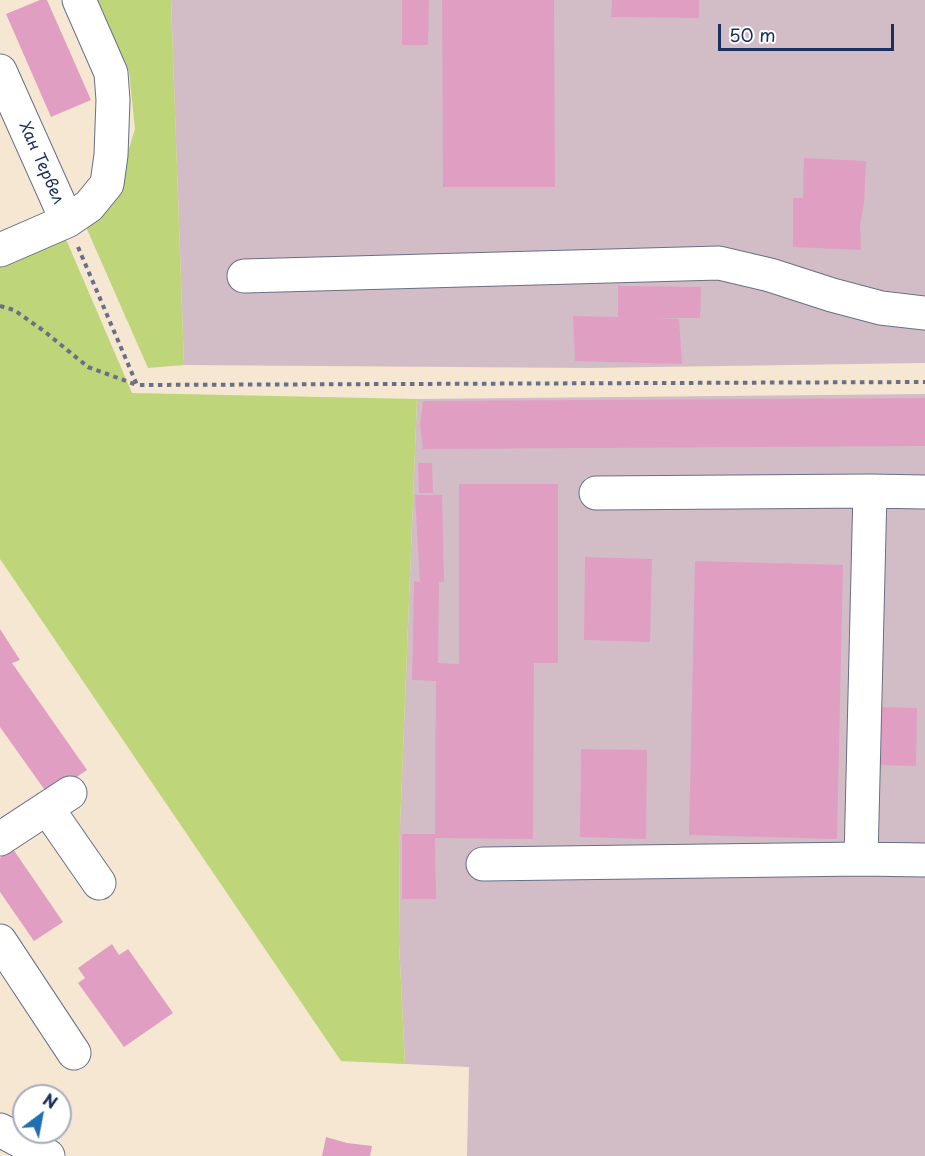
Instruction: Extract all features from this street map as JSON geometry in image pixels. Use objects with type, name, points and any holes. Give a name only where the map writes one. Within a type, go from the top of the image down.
[{"type":"street","points":[[0,250],[67,221],[89,206],[107,184],[111,155],[113,100],[111,74],[79,0]]},
{"type":"street","name":"Хан Тервел","points":[[0,71],[67,221]]},
{"type":"street","points":[[244,276],[719,263],[770,275],[881,308],[925,313]]},
{"type":"street","points":[[861,859],[870,491]]},
{"type":"street","points":[[596,493],[925,492]]},
{"type":"street","points":[[5,826],[58,801],[99,883]]},
{"type":"street","points":[[483,864],[925,860]]},
{"type":"street","points":[[0,941],[74,1053]]},
{"type":"street","points":[[0,1130],[48,1156]]},
{"type":"path","points":[[67,221],[137,385]]},
{"type":"path","points":[[0,306],[14,310],[88,367],[137,385],[925,382]]},
{"type":"shaded area","points":[[171,0],[925,0],[925,363],[589,368],[184,365]]},
{"type":"shaded area","points":[[925,394],[925,1156],[467,1156],[469,1067],[405,1064],[399,943],[400,827],[417,399]]},
{"type":"green space","points":[[97,0],[171,0],[184,365],[148,368],[86,227],[119,181],[135,129],[129,71]]},
{"type":"green space","points":[[65,237],[132,393],[417,399],[400,827],[399,943],[405,1064],[341,1061],[0,559],[0,266]]},
{"type":"building","points":[[40,0],[47,0],[91,100],[51,117],[6,14]]},
{"type":"building","points":[[402,0],[429,0],[428,45],[402,45]]},
{"type":"building","points":[[442,0],[554,0],[555,187],[443,187]]},
{"type":"building","points":[[612,0],[699,0],[699,18],[611,17]]},
{"type":"building","points":[[804,158],[866,161],[864,203],[860,226],[861,250],[793,247],[793,198],[803,198]]},
{"type":"building","points":[[618,286],[701,287],[700,318],[655,318],[679,319],[682,364],[575,361],[573,316],[618,317]]},
{"type":"building","points":[[925,398],[925,446],[423,449],[420,425],[423,401]]},
{"type":"building","points":[[418,463],[432,463],[433,493],[419,493]]},
{"type":"building","points":[[459,484],[558,484],[558,663],[534,663],[533,839],[435,838],[436,899],[402,899],[402,834],[435,834],[436,681],[412,680],[414,581],[420,582],[415,495],[442,495],[444,582],[439,582],[438,663],[459,664]]},
{"type":"building","points":[[585,557],[652,559],[650,642],[584,640]]},
{"type":"building","points":[[695,561],[843,565],[837,839],[689,835]]},
{"type":"building","points":[[0,629],[20,660],[12,663],[87,770],[49,796],[0,727]]},
{"type":"building","points":[[879,707],[917,708],[916,766],[879,765]]},
{"type":"building","points":[[581,749],[647,750],[646,839],[580,837]]},
{"type":"building","points":[[13,849],[63,922],[34,941],[0,892],[0,858]]},
{"type":"building","points":[[112,944],[119,955],[128,949],[173,1013],[124,1047],[78,983],[85,978],[78,968]]},
{"type":"building","points":[[326,1137],[347,1143],[372,1146],[370,1156],[322,1156]]}]
